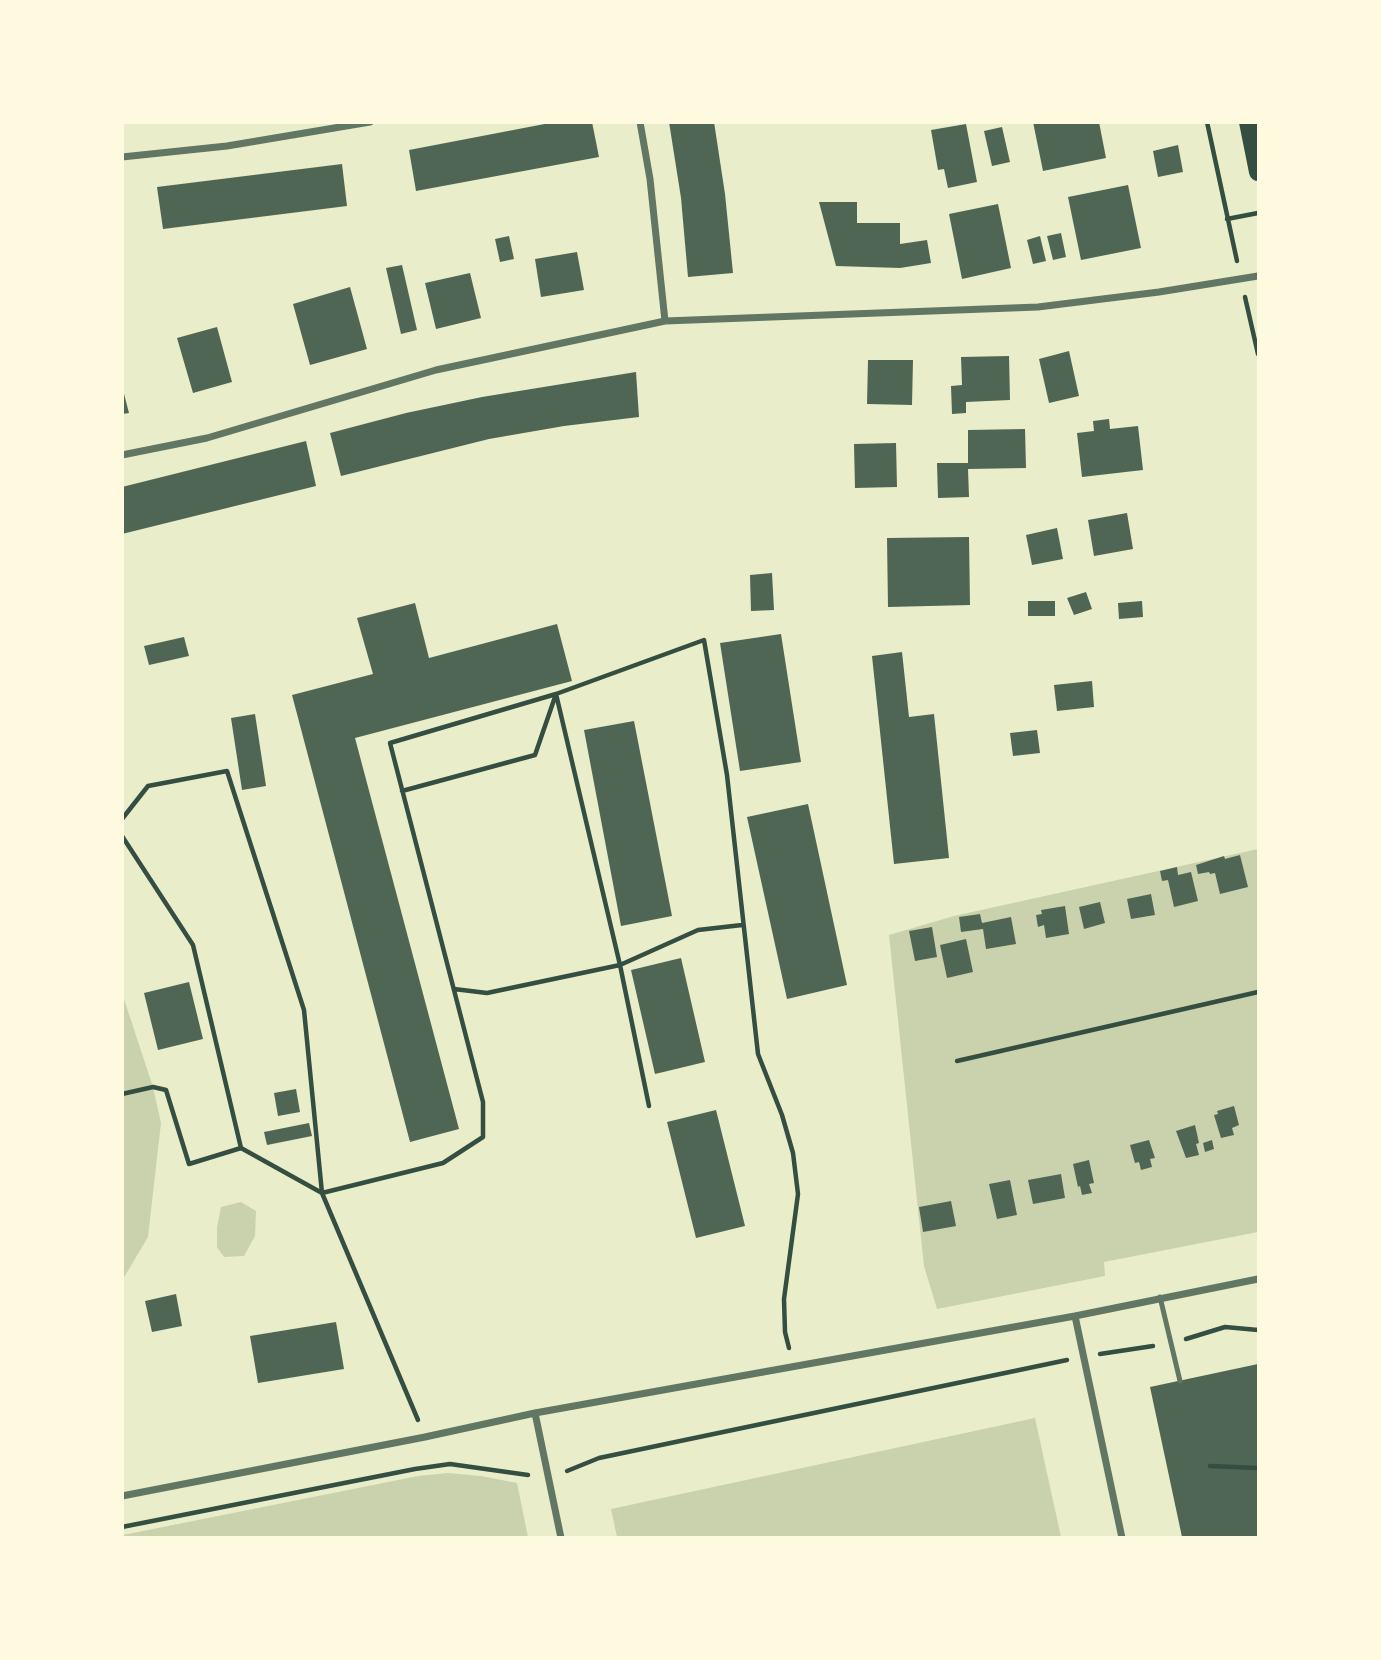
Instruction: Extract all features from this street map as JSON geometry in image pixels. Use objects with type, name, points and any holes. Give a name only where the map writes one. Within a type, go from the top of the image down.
[{"type":"main road","points":[[1248,122],[1258,173]]},
{"type":"street","points":[[122,157],[226,146],[370,122]]},
{"type":"street","points":[[639,122],[650,179],[665,321]]},
{"type":"street","points":[[122,456],[207,438],[436,370],[665,321],[1038,307],[1258,276]]},
{"type":"street","points":[[122,1496],[535,1413],[1075,1316],[1258,1279]]},
{"type":"street","points":[[1075,1316],[1122,1538]]},
{"type":"street","points":[[535,1413],[561,1538]]},
{"type":"lane","points":[[1160,1297],[1180,1381]]},
{"type":"path","points":[[1207,122],[1258,354]]},
{"type":"path","points":[[1227,219],[1258,214]]},
{"type":"path","points":[[122,1094],[153,1087],[166,1090],[189,1164],[241,1148],[322,1193],[443,1163],[483,1137],[483,1102],[390,743],[556,694],[704,640],[727,775],[758,1054],[789,1140],[798,1194],[784,1299],[785,1332],[792,1366]]},
{"type":"path","points":[[402,790],[535,755],[556,694]]},
{"type":"path","points":[[556,694],[620,965],[649,1106]]},
{"type":"path","points":[[122,819],[148,786],[227,771],[304,1010],[322,1193],[425,1437]]},
{"type":"path","points":[[122,836],[193,945],[241,1148]]},
{"type":"path","points":[[454,989],[487,993],[620,965],[698,930],[742,925]]},
{"type":"path","points":[[957,1061],[1258,992]]},
{"type":"path","points":[[122,1527],[450,1464],[549,1478],[599,1458],[1083,1356],[1115,1352]]},
{"type":"path","points":[[1210,1466],[1258,1468]]},
{"type":"green space","points":[[1258,849],[1258,1232],[1104,1262],[1105,1276],[937,1309],[924,1266],[889,935],[954,916]]},
{"type":"green space","points":[[122,993],[153,1087],[161,1123],[148,1237],[123,1279]]},
{"type":"green space","points":[[241,1202],[256,1211],[255,1236],[244,1256],[224,1257],[217,1247],[221,1207]]},
{"type":"green space","points":[[1035,1418],[1061,1537],[617,1537],[611,1509]]},
{"type":"green space","points":[[448,1473],[517,1483],[528,1537],[123,1537],[418,1476]]},
{"type":"building","points":[[555,122],[592,122],[599,157],[416,191],[409,150]]},
{"type":"building","points":[[669,122],[714,122],[733,273],[688,277],[681,198]]},
{"type":"building","points":[[1033,122],[1099,122],[1106,158],[1043,171]]},
{"type":"building","points":[[966,124],[977,182],[948,188],[944,169],[938,170],[931,130]]},
{"type":"building","points":[[1002,127],[1010,162],[992,166],[984,131]]},
{"type":"building","points":[[1178,145],[1183,172],[1158,177],[1153,151]]},
{"type":"building","points":[[342,164],[347,206],[163,229],[157,187]]},
{"type":"building","points":[[1128,185],[1141,248],[1081,260],[1068,197]]},
{"type":"building","points":[[819,202],[857,202],[857,223],[900,223],[900,244],[927,240],[931,263],[900,268],[836,266]]},
{"type":"building","points":[[998,204],[1011,268],[962,279],[949,214]]},
{"type":"building","points":[[1061,233],[1066,257],[1053,260],[1047,236]]},
{"type":"building","points":[[509,236],[514,259],[500,262],[495,239]]},
{"type":"building","points":[[1040,236],[1046,261],[1033,264],[1027,240]]},
{"type":"building","points":[[577,252],[584,290],[541,297],[535,259]]},
{"type":"building","points":[[402,265],[417,330],[401,334],[386,268]]},
{"type":"building","points":[[470,273],[481,318],[436,329],[425,283]]},
{"type":"building","points":[[350,287],[367,349],[310,365],[293,304]]},
{"type":"building","points":[[217,327],[232,382],[193,393],[177,338]]},
{"type":"building","points":[[1069,351],[1079,396],[1049,403],[1039,359]]},
{"type":"building","points":[[1009,356],[1010,400],[966,402],[966,413],[952,414],[951,386],[962,385],[961,357]]},
{"type":"building","points":[[868,360],[913,360],[912,405],[867,404]]},
{"type":"building","points":[[636,372],[639,417],[489,439],[341,476],[330,433],[482,397]]},
{"type":"building","points":[[122,386],[129,413],[122,414]]},
{"type":"building","points":[[1109,419],[1110,429],[1138,426],[1143,470],[1082,477],[1077,433],[1094,431],[1093,421]]},
{"type":"building","points":[[1025,429],[1026,468],[968,469],[969,497],[938,498],[937,463],[968,463],[968,430]]},
{"type":"building","points":[[306,441],[316,486],[122,534],[122,487]]},
{"type":"building","points":[[896,443],[897,487],[855,488],[854,444]]},
{"type":"building","points":[[1127,513],[1133,549],[1094,556],[1088,520]]},
{"type":"building","points":[[1057,528],[1063,559],[1032,565],[1026,535]]},
{"type":"building","points":[[969,537],[970,605],[888,607],[887,538]]},
{"type":"building","points":[[772,573],[774,610],[751,611],[750,575]]},
{"type":"building","points":[[1086,592],[1092,609],[1074,615],[1067,598]]},
{"type":"building","points":[[1028,601],[1055,601],[1055,616],[1028,616]]},
{"type":"building","points":[[1142,601],[1143,617],[1119,619],[1118,603]]},
{"type":"building","points":[[415,603],[429,658],[557,624],[572,681],[355,738],[459,1129],[410,1142],[292,695],[373,674],[357,618]]},
{"type":"building","points":[[781,634],[801,762],[740,771],[720,643]]},
{"type":"building","points":[[184,637],[189,656],[149,665],[144,646]]},
{"type":"building","points":[[902,652],[909,717],[934,714],[949,858],[894,864],[872,656]]},
{"type":"building","points":[[1092,681],[1094,707],[1057,711],[1054,685]]},
{"type":"building","points":[[255,714],[266,786],[242,790],[231,718]]},
{"type":"building","points":[[634,721],[672,916],[621,926],[584,730]]},
{"type":"building","points":[[1037,730],[1040,753],[1013,756],[1010,733]]},
{"type":"building","points":[[808,804],[847,985],[787,999],[747,817]]},
{"type":"building","points":[[1240,855],[1248,887],[1220,894],[1215,873],[1198,874],[1196,865],[1224,856],[1225,859]]},
{"type":"building","points":[[1177,867],[1178,875],[1191,872],[1198,901],[1174,907],[1168,880],[1162,881],[1160,871]]},
{"type":"building","points":[[1151,894],[1155,915],[1131,919],[1127,899]]},
{"type":"building","points":[[1100,902],[1105,923],[1084,929],[1079,907]]},
{"type":"building","points":[[1065,906],[1069,934],[1046,938],[1044,925],[1038,927],[1036,915],[1042,914],[1041,910]]},
{"type":"building","points":[[980,914],[982,923],[1011,917],[1016,944],[986,949],[983,929],[961,932],[959,917]]},
{"type":"building","points":[[932,927],[937,957],[915,961],[909,931]]},
{"type":"building","points":[[966,939],[973,972],[947,978],[940,945]]},
{"type":"building","points":[[681,958],[705,1062],[655,1074],[631,970]]},
{"type":"building","points":[[189,982],[203,1039],[158,1050],[144,993]]},
{"type":"building","points":[[296,1089],[300,1112],[278,1116],[274,1093]]},
{"type":"building","points":[[1234,1106],[1239,1125],[1232,1128],[1234,1135],[1221,1138],[1214,1115],[1218,1114],[1217,1111]]},
{"type":"building","points":[[716,1110],[745,1226],[696,1238],[667,1122]]},
{"type":"building","points":[[309,1123],[312,1136],[267,1145],[264,1132]]},
{"type":"building","points":[[1195,1125],[1199,1155],[1186,1158],[1176,1131]]},
{"type":"building","points":[[1149,1140],[1155,1158],[1150,1159],[1152,1167],[1141,1170],[1139,1162],[1135,1163],[1130,1145]]},
{"type":"building","points":[[1212,1140],[1214,1149],[1205,1152],[1203,1143]]},
{"type":"building","points":[[1089,1160],[1094,1183],[1089,1184],[1092,1193],[1082,1195],[1073,1164]]},
{"type":"building","points":[[1061,1174],[1065,1198],[1033,1204],[1028,1180]]},
{"type":"building","points":[[1010,1180],[1017,1215],[997,1219],[989,1184]]},
{"type":"building","points":[[951,1201],[956,1226],[923,1232],[919,1207]]},
{"type":"building","points":[[176,1294],[182,1326],[152,1332],[145,1301]]},
{"type":"building","points":[[336,1322],[344,1369],[258,1383],[250,1336]]},
{"type":"building","points":[[1258,1364],[1258,1537],[1182,1537],[1150,1387]]}]
